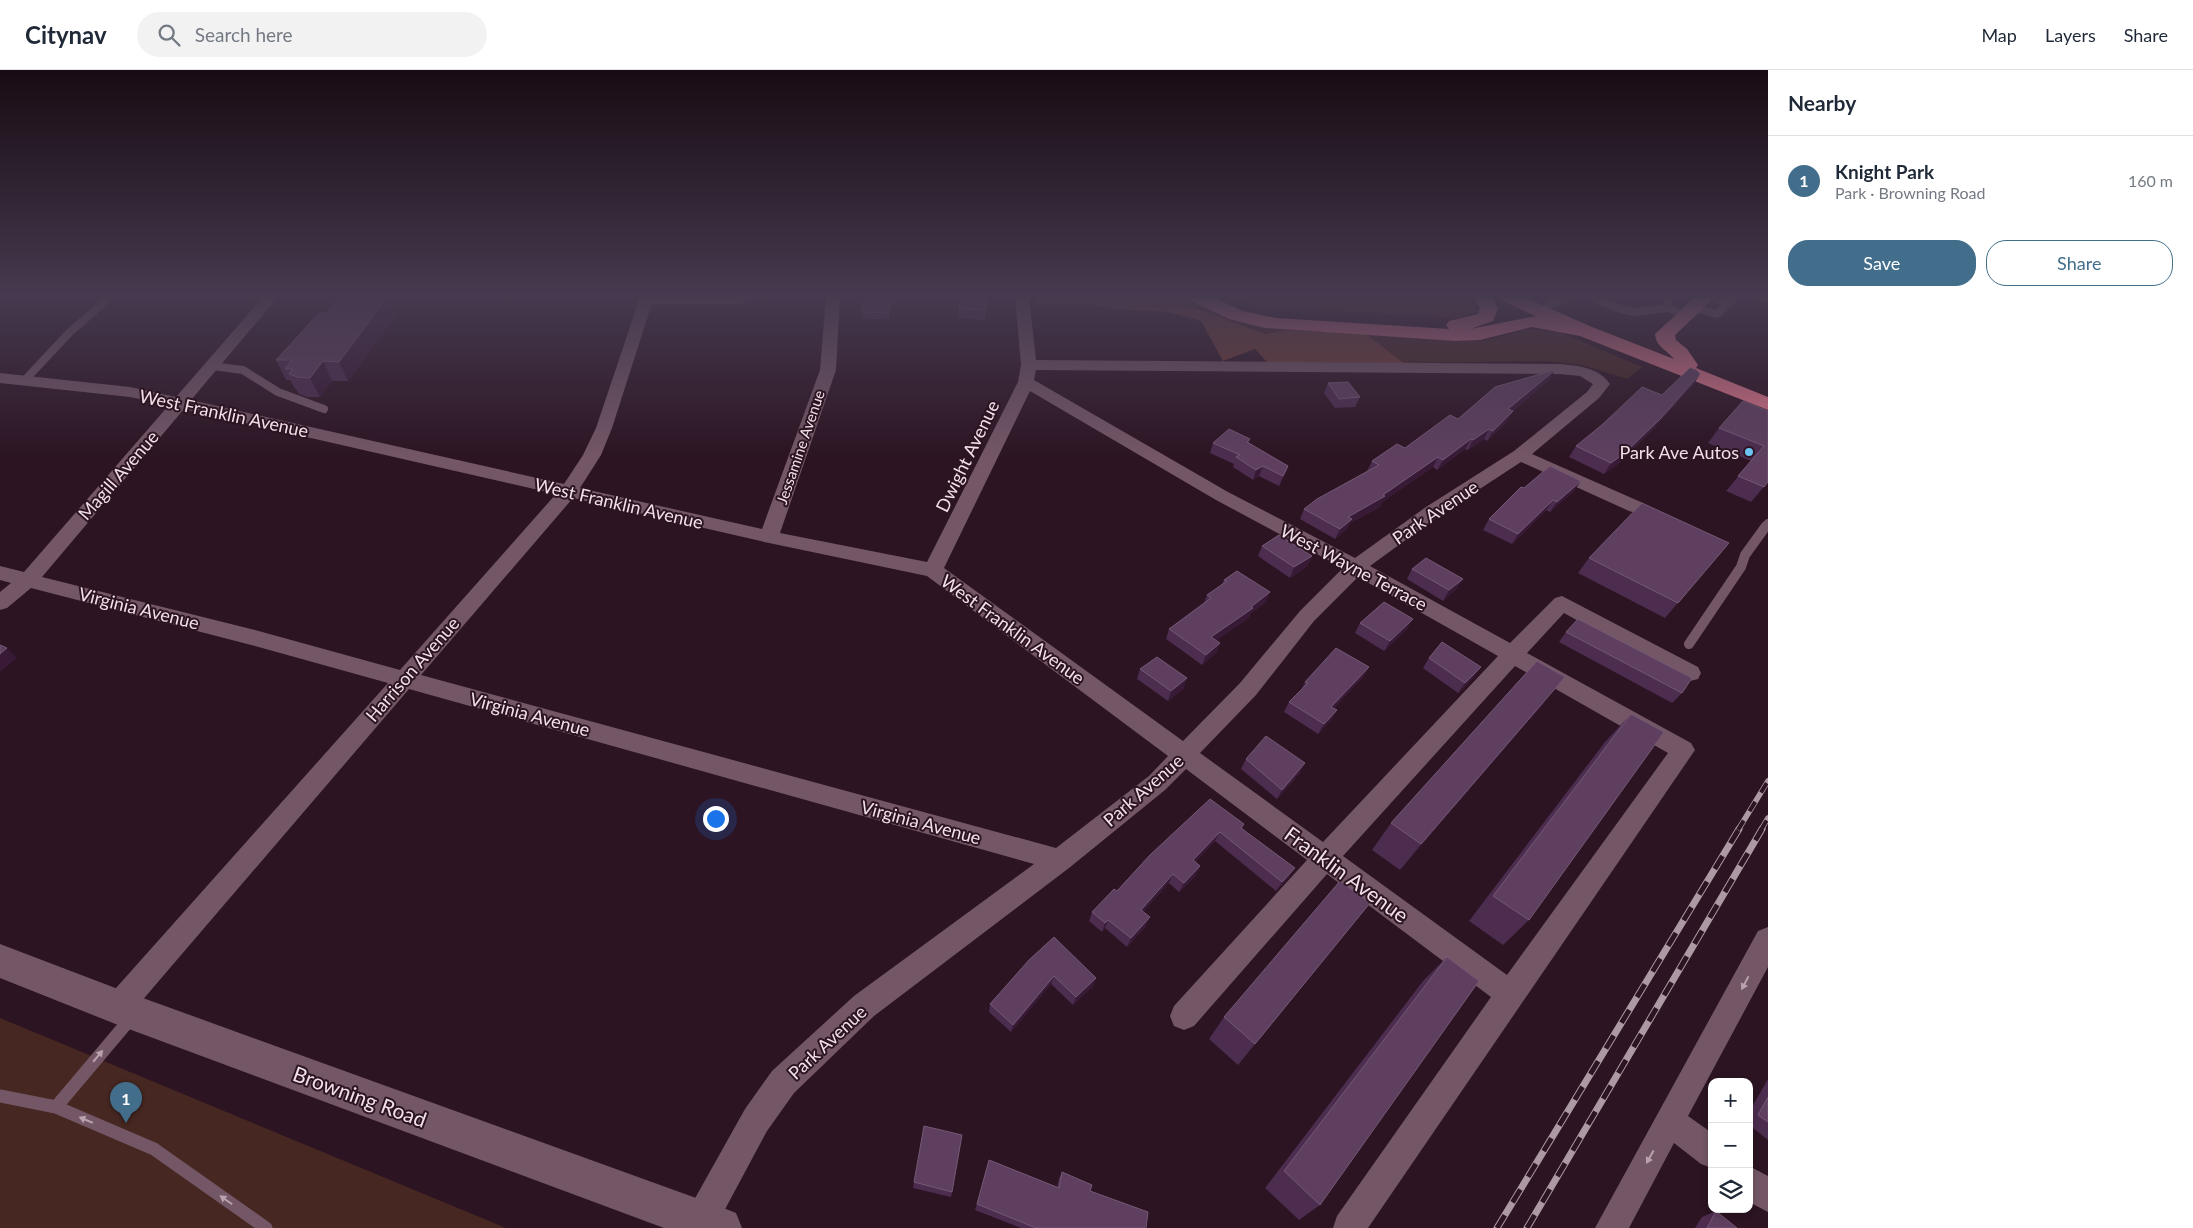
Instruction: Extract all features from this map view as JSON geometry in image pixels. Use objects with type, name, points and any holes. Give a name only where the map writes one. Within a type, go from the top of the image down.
[{"type":"highway","points":[[1635,351],[1768,404]]},
{"type":"highway","points":[[1655,351],[1768,395]]},
{"type":"highway","points":[[1677,351],[1688,365]]},
{"type":"street","name":"Magill Avenue","points":[[0,603],[28,580],[225,351]]},
{"type":"street","name":"Harrison Avenue","points":[[127,1010],[403,679],[568,492],[592,455],[604,428],[629,351]]},
{"type":"street","name":"Jessamine Avenue","points":[[769,537],[828,370],[829,351]]},
{"type":"street","points":[[1026,351],[1027,374]]},
{"type":"street","name":"Park Avenue","points":[[711,1224],[756,1120],[783,1082],[864,1006],[1060,860],[1156,783],[1248,689],[1307,616],[1356,567],[1433,511],[1520,455],[1593,395],[1602,384],[1597,376],[1586,372],[1560,369],[1027,374]]},
{"type":"street","name":"West Wayne Terrace","points":[[1027,374],[1222,496],[1356,567],[1683,750],[1510,994]]},
{"type":"street","name":"Dwight Avenue","points":[[933,570],[1027,374]]},
{"type":"street","name":"West Franklin Avenue","points":[[0,378],[130,392],[769,537],[933,570],[1184,754]]},
{"type":"street","points":[[1520,455],[1636,507]]},
{"type":"street","name":"Virginia Avenue","points":[[0,573],[255,638],[1060,860]]},
{"type":"street","points":[[1184,1016],[1512,654],[1562,603],[1690,673]]},
{"type":"street","name":"Franklin Avenue","points":[[1184,754],[1510,994]]},
{"type":"street","points":[[1611,1228],[1768,940]]},
{"type":"street","name":"Browning Road","points":[[0,961],[127,1010],[711,1224]]},
{"type":"street","points":[[1349,1228],[1510,994]]},
{"type":"street","points":[[1670,1121],[1708,1150]]},
{"type":"street","points":[[1753,1185],[1768,1196]]},
{"type":"lane","points":[[24,380],[52,351]]},
{"type":"lane","points":[[212,366],[243,370],[278,392],[324,409]]},
{"type":"lane","points":[[1689,644],[1741,568],[1745,555],[1768,523]]},
{"type":"lane","points":[[56,1107],[127,1010]]},
{"type":"lane","points":[[0,1096],[56,1107],[154,1148],[266,1228]]},
{"type":"shaded area","points":[[1218,351],[1250,351],[1223,361]]},
{"type":"shaded area","points":[[1257,351],[1388,351],[1404,363],[1267,362]]},
{"type":"shaded area","points":[[1388,351],[1604,351],[1642,367],[1627,379],[1582,365],[1545,361],[1404,363]]},
{"type":"shaded area","points":[[0,1018],[506,1228],[0,1228]]},
{"type":"building","points":[[284,351],[347,351],[339,362],[323,361],[310,378],[289,374],[293,369],[285,369],[292,360],[276,360]]},
{"type":"building","points":[[1690,368],[1700,374],[1661,418],[1625,453],[1611,463],[1576,446],[1603,424],[1642,387],[1662,395]]},
{"type":"building","points":[[1555,370],[1508,409],[1513,411],[1493,431],[1489,429],[1473,440],[1471,439],[1443,460],[1438,457],[1383,495],[1385,496],[1348,517],[1352,519],[1340,529],[1304,509],[1317,499],[1379,465],[1372,461],[1397,444],[1405,448],[1450,415],[1458,419],[1495,387]]},
{"type":"building","points":[[1348,382],[1360,397],[1339,399],[1328,383]]},
{"type":"building","points":[[1743,401],[1768,411],[1768,482],[1764,487],[1738,476],[1764,446],[1719,428]]},
{"type":"building","points":[[1229,429],[1250,439],[1247,442],[1288,466],[1283,476],[1263,466],[1256,470],[1236,457],[1240,455],[1213,443]]},
{"type":"building","points":[[1550,466],[1581,481],[1557,502],[1553,500],[1518,534],[1489,519],[1521,487],[1524,488]]},
{"type":"building","points":[[1642,503],[1729,543],[1678,603],[1589,558]]},
{"type":"building","points":[[1279,535],[1312,556],[1294,567],[1262,546]]},
{"type":"building","points":[[1426,558],[1463,579],[1449,590],[1412,569]]},
{"type":"building","points":[[1237,571],[1270,592],[1251,607],[1253,608],[1211,637],[1220,643],[1206,655],[1169,629],[1211,598],[1207,595],[1227,581],[1224,580]]},
{"type":"building","points":[[1384,602],[1413,619],[1390,641],[1360,623]]},
{"type":"building","points":[[1578,619],[1692,678],[1682,693],[1566,632]]},
{"type":"building","points":[[1442,642],[1481,667],[1465,683],[1429,658]]},
{"type":"building","points":[[0,645],[7,648],[0,654]]},
{"type":"building","points":[[1336,648],[1369,667],[1331,707],[1337,710],[1324,724],[1289,702],[1308,683],[1305,682]]},
{"type":"building","points":[[1157,657],[1187,678],[1171,691],[1140,669]]},
{"type":"building","points":[[1537,661],[1565,677],[1421,844],[1391,823]]},
{"type":"building","points":[[1631,714],[1664,732],[1529,920],[1493,896]]},
{"type":"building","points":[[1266,736],[1305,763],[1282,790],[1246,759]]},
{"type":"building","points":[[1210,799],[1244,824],[1241,828],[1295,868],[1282,882],[1220,832],[1193,860],[1200,866],[1184,883],[1173,874],[1141,910],[1150,917],[1131,938],[1108,920],[1105,923],[1092,912],[1114,889],[1117,891],[1150,855]]},
{"type":"building","points":[[1340,881],[1370,903],[1255,1044],[1224,1017]]},
{"type":"building","points":[[1054,937],[1096,978],[1076,997],[1054,976],[1013,1025],[990,1004],[1029,960]]},
{"type":"building","points":[[1447,957],[1479,981],[1320,1205],[1284,1171]]},
{"type":"building","points":[[1768,1097],[1768,1122],[1758,1115]]},
{"type":"building","points":[[924,1126],[962,1135],[952,1192],[914,1182]]},
{"type":"building","points":[[989,1160],[1059,1188],[1062,1172],[1092,1185],[1090,1191],[1148,1212],[1146,1228],[1036,1228],[977,1204]]},
{"type":"building","points":[[1715,1213],[1718,1213],[1737,1228],[1707,1228]]},
{"type":"railway","points":[[1738,830],[1768,781]]},
{"type":"railway","points":[[1761,830],[1768,818]]},
{"type":"railway","points":[[1497,1228],[1739,829]]},
{"type":"railway","points":[[1527,1228],[1762,829]]},
{"type":"place","name":"Park Ave Autos","points":[[1749,452]]},
{"type":"place","name":"Knight Park","points":[[126,1123]]}]
